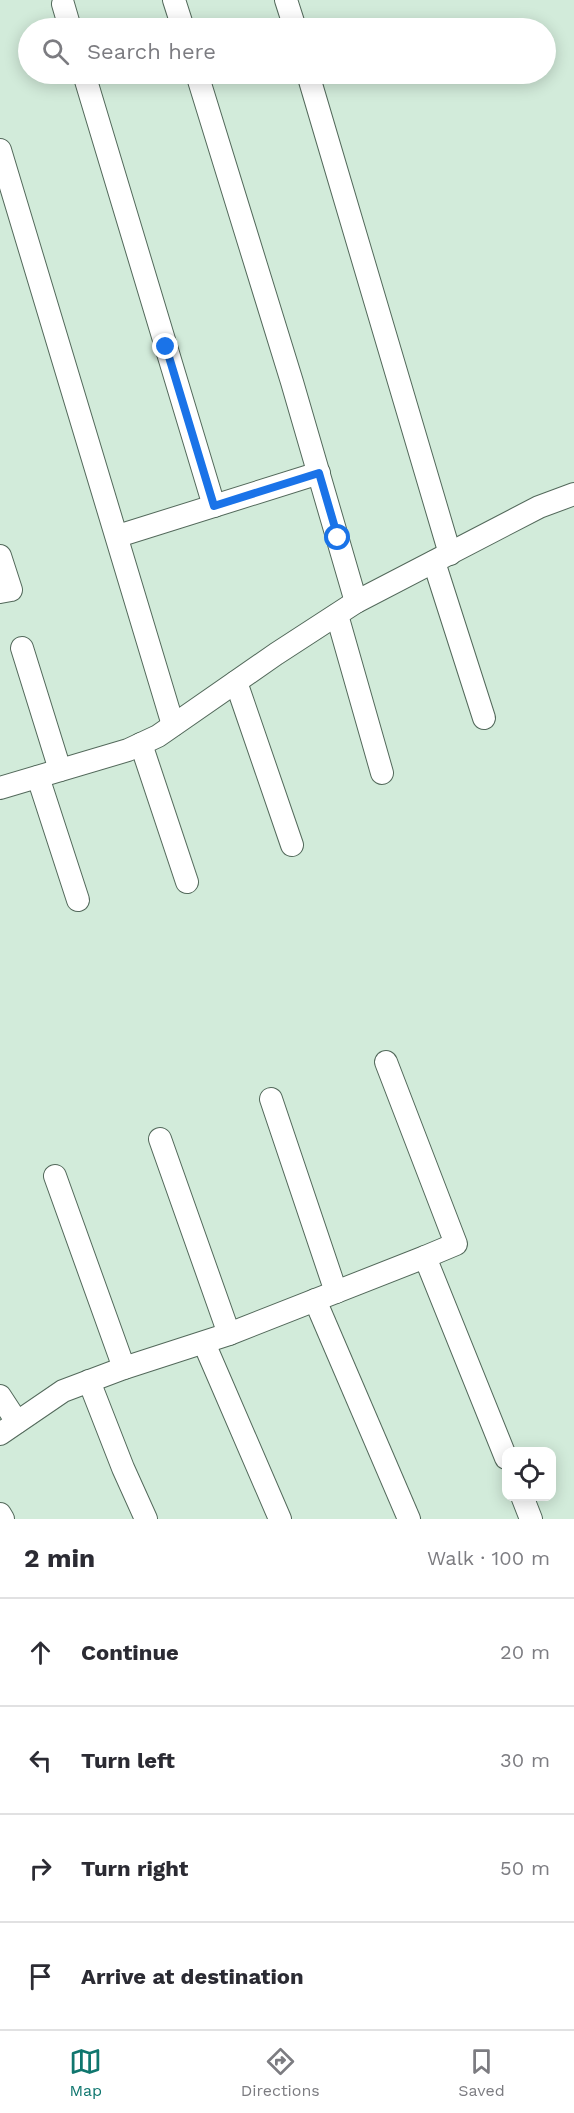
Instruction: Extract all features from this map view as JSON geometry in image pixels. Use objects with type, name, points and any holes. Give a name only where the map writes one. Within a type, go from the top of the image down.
[{"type":"street","points":[[174,0],[180,18]]},
{"type":"street","points":[[286,0],[292,18]]},
{"type":"street","points":[[63,4],[67,18]]},
{"type":"street","points":[[87,84],[214,506]]},
{"type":"street","points":[[199,84],[319,473],[356,602]]},
{"type":"street","points":[[311,84],[484,718]]},
{"type":"street","points":[[0,150],[173,725]]},
{"type":"street","points":[[118,536],[319,473]]},
{"type":"street","points":[[0,788],[128,750],[158,736],[356,602],[539,507],[574,494]]},
{"type":"street","points":[[0,556],[10,590],[0,592]]},
{"type":"street","points":[[337,615],[382,773]]},
{"type":"street","points":[[22,648],[60,770]]},
{"type":"street","points":[[236,682],[292,845]]},
{"type":"street","points":[[141,744],[187,882]]},
{"type":"street","points":[[38,777],[78,900]]},
{"type":"street","points":[[0,1396],[9,1428],[63,1391],[124,1368],[229,1334],[456,1244],[386,1062]]},
{"type":"street","points":[[270,1099],[336,1292]]},
{"type":"street","points":[[160,1139],[229,1334]]},
{"type":"street","points":[[55,1176],[124,1368]]},
{"type":"street","points":[[425,1257],[503,1447]]},
{"type":"street","points":[[315,1300],[410,1519]]},
{"type":"street","points":[[204,1343],[280,1519]]},
{"type":"street","points":[[89,1381],[146,1519]]},
{"type":"street","points":[[524,1501],[531,1519]]},
{"type":"street","points":[[0,1514],[3,1519]]},
{"type":"route","points":[[166,347],[214,506],[319,473],[338,538]]}]
